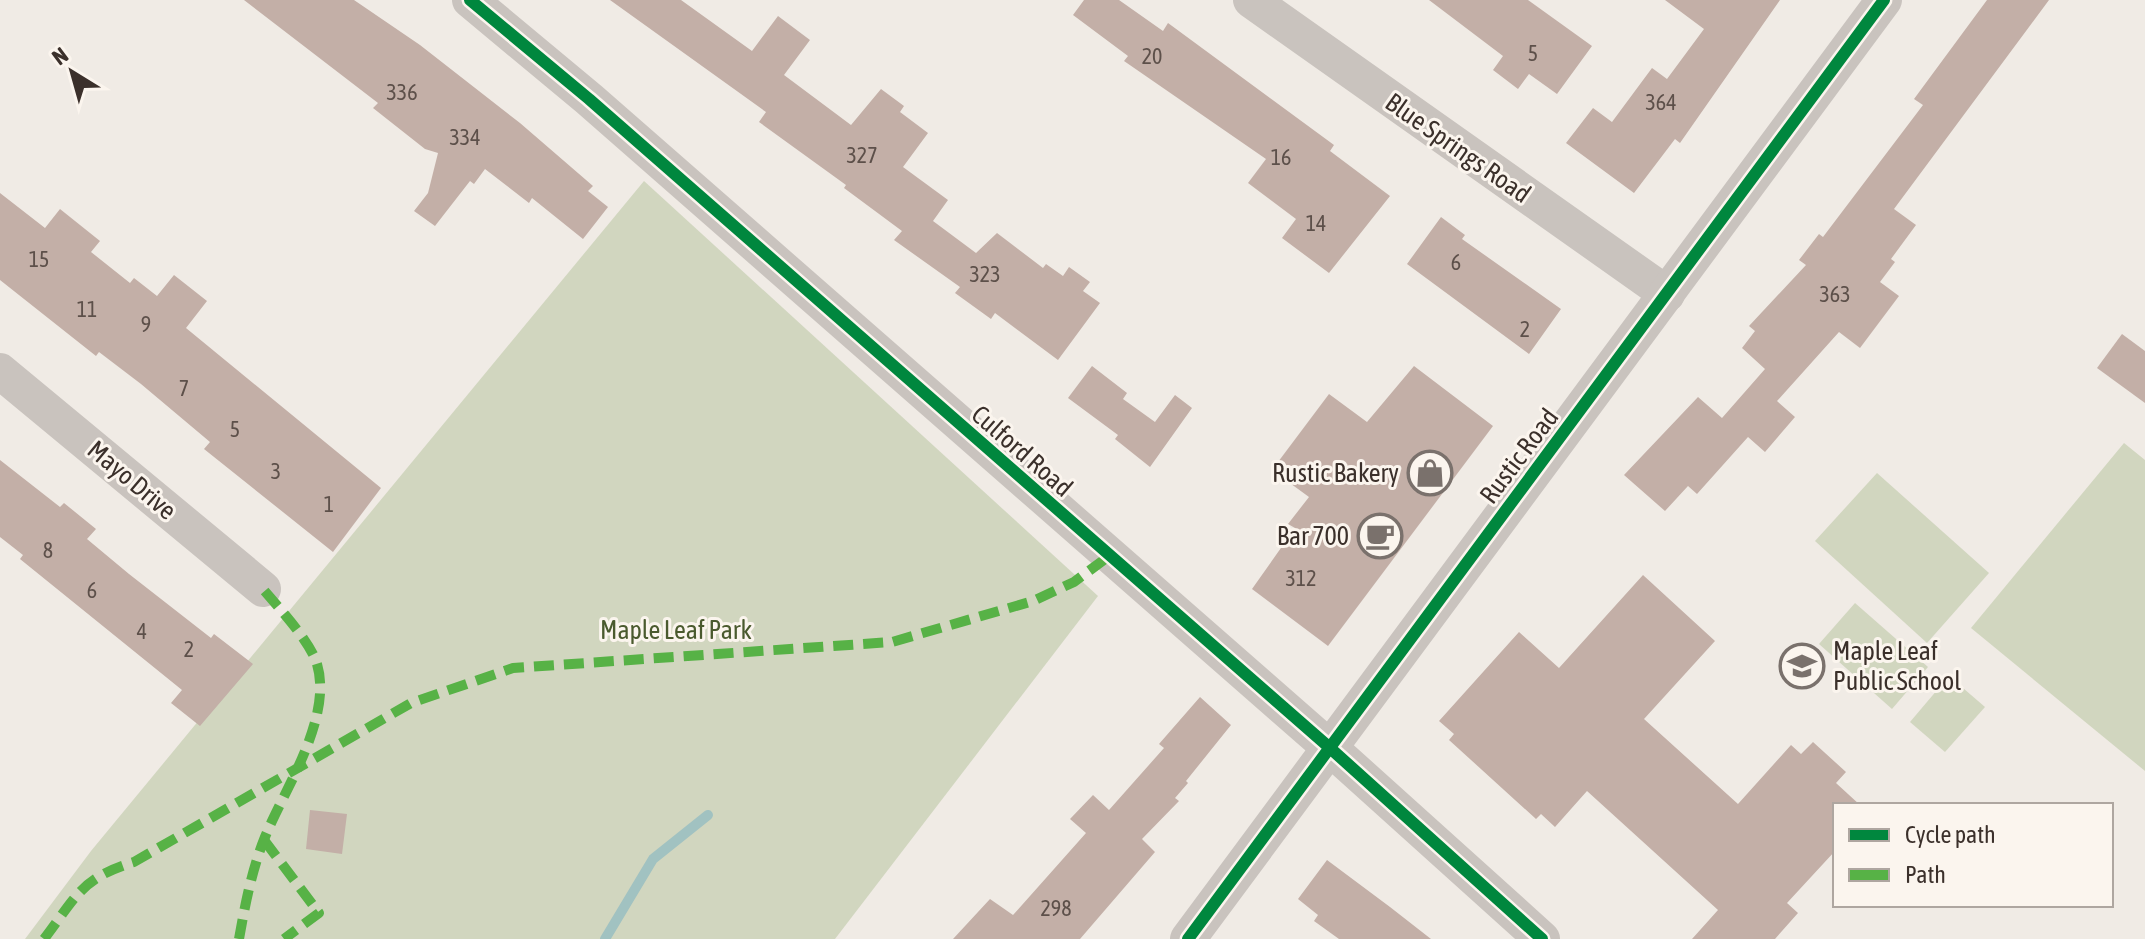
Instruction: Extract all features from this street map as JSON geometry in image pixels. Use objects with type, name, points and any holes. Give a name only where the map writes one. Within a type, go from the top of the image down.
[{"type":"street","name":"Culford Road","points":[[470,0],[589,99],[1330,748],[1542,939]]},
{"type":"street","name":"Blue Springs Road","points":[[1251,0],[1667,294]]},
{"type":"street","name":"Rustic Road","points":[[1188,939],[1884,0]]},
{"type":"street","name":"Mayo Drive","points":[[0,371],[263,589]]},
{"type":"green space","name":"Maple Leaf Park","points":[[644,181],[1098,596],[835,939],[25,939],[91,851]]},
{"type":"green space","points":[[2124,443],[2145,460],[2145,771],[1971,628]]},
{"type":"green space","points":[[1877,473],[1989,573],[1927,643],[1815,541]]},
{"type":"green space","points":[[1855,603],[1928,667],[1892,709],[1819,644]]},
{"type":"green space","points":[[1949,676],[1985,707],[1945,752],[1910,722]]},
{"type":"building","points":[[244,0],[354,0],[420,45],[520,123],[593,186],[588,191],[608,207],[583,239],[532,198],[529,203],[485,169],[474,184],[470,181],[435,226],[414,211],[428,193],[438,153],[425,149],[373,108],[378,103]]},
{"type":"building","points":[[610,0],[681,0],[752,51],[778,16],[810,40],[784,75],[851,125],[881,89],[904,106],[900,112],[928,133],[903,167],[948,200],[933,221],[976,253],[997,233],[1043,268],[1046,264],[1063,276],[1069,267],[1090,282],[1083,291],[1100,303],[1058,360],[995,313],[991,319],[955,293],[960,287],[894,240],[902,231],[844,188],[846,185],[759,122],[766,112]]},
{"type":"building","points":[[1084,0],[1119,0],[1163,31],[1168,23],[1334,145],[1330,151],[1390,196],[1329,273],[1282,238],[1296,219],[1248,183],[1266,159],[1124,61],[1128,56],[1073,15]]},
{"type":"building","points":[[1429,0],[1528,0],[1592,46],[1557,94],[1529,74],[1518,89],[1493,70],[1503,56]]},
{"type":"building","points":[[1665,0],[1780,0],[1680,143],[1675,139],[1634,193],[1566,143],[1593,108],[1612,122],[1652,68],[1667,79],[1704,29]]},
{"type":"building","points":[[1987,0],[2049,0],[1894,209],[1916,225],[1891,259],[1895,262],[1880,282],[1899,296],[1860,348],[1839,332],[1777,401],[1795,417],[1765,452],[1748,437],[1697,494],[1688,486],[1665,511],[1624,475],[1698,397],[1722,418],[1765,369],[1742,348],[1755,331],[1749,326],[1806,265],[1799,260],[1819,234],[1823,237],[1923,105],[1914,99]]},
{"type":"building","points":[[0,193],[45,228],[60,209],[100,241],[91,252],[130,283],[134,278],[157,296],[174,275],[207,301],[186,328],[381,488],[333,552],[204,449],[210,442],[141,384],[99,352],[96,356],[0,280]]},
{"type":"building","points":[[1441,217],[1465,235],[1462,239],[1561,309],[1529,354],[1407,264]]},
{"type":"building","points":[[2122,334],[2145,351],[2145,403],[2097,368]]},
{"type":"building","points":[[1092,366],[1127,393],[1123,399],[1155,422],[1175,395],[1192,408],[1150,467],[1115,439],[1118,435],[1068,398]]},
{"type":"building","points":[[1414,366],[1493,426],[1328,646],[1252,589],[1295,528],[1288,524],[1309,497],[1272,470],[1329,394],[1367,422]]},
{"type":"building","points":[[0,460],[60,507],[64,503],[96,529],[87,539],[129,574],[211,638],[214,634],[253,664],[200,726],[171,703],[182,690],[20,559],[23,555],[0,537]]},
{"type":"building","points":[[1643,575],[1715,641],[1644,719],[1738,804],[1791,745],[1801,754],[1813,742],[1846,772],[1836,783],[1858,803],[1833,803],[1833,853],[1787,903],[1798,913],[1775,939],[1692,939],[1718,910],[1587,791],[1555,827],[1541,814],[1536,819],[1449,740],[1454,734],[1439,721],[1519,632],[1559,668]]},
{"type":"building","points":[[1200,697],[1231,725],[1186,781],[1188,783],[1175,798],[1179,801],[1142,839],[1155,852],[1080,939],[953,939],[990,899],[1013,915],[1086,833],[1070,819],[1093,795],[1109,810],[1164,748],[1159,744]]},
{"type":"building","points":[[310,810],[347,814],[342,854],[306,849]]},
{"type":"building","points":[[1327,860],[1431,939],[1339,939],[1314,921],[1318,915],[1298,899]]},
{"type":"waterway","points":[[605,939],[653,859],[708,815]]},
{"type":"marked path","points":[[44,939],[73,900],[91,882],[134,862],[411,703],[513,668],[892,642],[1033,601],[1074,582],[1109,556]]},
{"type":"marked path","points":[[239,939],[256,862],[313,730],[320,685],[317,664],[308,645],[263,589]]},
{"type":"marked path","points":[[264,840],[319,913],[284,939]]},
{"type":"cycle path","points":[[470,0],[589,99],[1330,748],[1542,939]]},
{"type":"cycle path","points":[[1188,939],[1884,0]]},
{"type":"place","name":"Rustic Bakery","points":[[1430,473]]},
{"type":"place","name":"Bar 700","points":[[1380,536]]},
{"type":"place","name":"Maple Leaf Public School","points":[[1802,666]]}]
